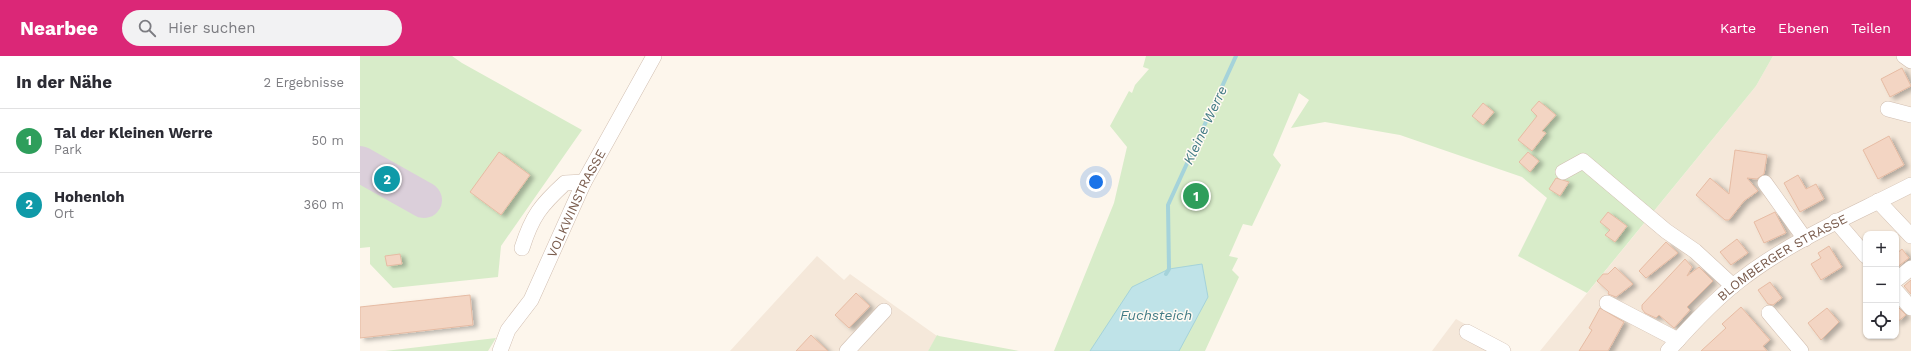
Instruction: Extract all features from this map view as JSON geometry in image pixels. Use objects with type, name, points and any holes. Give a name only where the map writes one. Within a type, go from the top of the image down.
[{"type":"street","name":"VOLKWINSTRASSE","points":[[504,350],[508,330],[530,300],[584,182],[654,56]]},
{"type":"street","points":[[1904,56],[1911,61]]},
{"type":"street","points":[[1888,109],[1911,115]]},
{"type":"street","points":[[1563,172],[1583,161],[1666,231],[1695,251],[1733,286]]},
{"type":"street","points":[[522,248],[530,224],[546,200],[565,183],[584,182]]},
{"type":"street","points":[[1765,183],[1805,239]]},
{"type":"street","name":"BLOMBERGER STRASSE","points":[[1673,346],[1711,305],[1733,286],[1783,251],[1836,221],[1911,185]]},
{"type":"street","points":[[1878,201],[1910,232]]},
{"type":"street","points":[[1836,221],[1863,252]]},
{"type":"street","points":[[1899,278],[1911,268]]},
{"type":"street","points":[[1899,294],[1911,308]]},
{"type":"street","points":[[1607,303],[1673,346]]},
{"type":"street","points":[[847,351],[884,311]]},
{"type":"street","points":[[1769,313],[1801,351]]},
{"type":"street","points":[[1467,332],[1503,351]]},
{"type":"shaded area","points":[[1773,56],[1911,56],[1911,351],[1540,351],[1756,86]]},
{"type":"shaded area","points":[[817,256],[844,280],[850,274],[937,336],[928,351],[730,351]]},
{"type":"shaded area","points":[[1456,319],[1512,351],[1432,351]]},
{"type":"green space","points":[[360,56],[452,56],[582,130],[501,246],[498,277],[393,288],[370,264],[370,247],[360,248]]},
{"type":"green space","points":[[1146,56],[1773,56],[1756,86],[1587,293],[1518,256],[1547,198],[1522,177],[1400,135],[1325,122],[1291,128],[1309,100],[1299,93],[1273,155],[1281,165],[1252,226],[1243,224],[1229,256],[1238,258],[1232,270],[1239,277],[1205,351],[1054,351],[1114,203],[1127,147],[1110,126],[1129,91],[1132,93],[1135,85],[1149,69],[1143,67]]},
{"type":"green space","points":[[937,335],[939,336],[1019,351],[928,351]]},
{"type":"green space","points":[[496,338],[488,351],[385,351]]},
{"type":"water","name":"Fuchsteich","points":[[1202,264],[1208,297],[1179,351],[1090,351],[1132,287],[1169,269]]},
{"type":"building","points":[[1902,68],[1911,86],[1890,97],[1881,79]]},
{"type":"building","points":[[1539,101],[1556,115],[1542,131],[1546,133],[1532,151],[1518,140],[1537,116],[1531,110]]},
{"type":"building","points":[[1483,103],[1494,112],[1483,125],[1472,116]]},
{"type":"building","points":[[1889,136],[1904,165],[1878,179],[1863,150]]},
{"type":"building","points":[[1735,150],[1767,155],[1764,174],[1757,179],[1747,178],[1758,191],[1744,201],[1729,220],[1725,220],[1696,195],[1710,178],[1729,194]]},
{"type":"building","points":[[499,152],[530,175],[501,215],[470,192]]},
{"type":"building","points":[[1528,152],[1539,161],[1530,172],[1519,162]]},
{"type":"building","points":[[1798,175],[1806,189],[1816,184],[1824,199],[1800,212],[1784,183]]},
{"type":"building","points":[[1556,178],[1569,182],[1560,196],[1549,189]]},
{"type":"building","points":[[1608,212],[1627,226],[1615,242],[1605,235],[1610,230],[1600,222]]},
{"type":"building","points":[[1775,212],[1786,233],[1764,243],[1754,222]]},
{"type":"building","points":[[1737,239],[1748,253],[1731,265],[1720,252]]},
{"type":"building","points":[[1666,242],[1678,253],[1646,278],[1639,271]]},
{"type":"building","points":[[1829,246],[1842,267],[1821,280],[1811,264],[1821,258],[1818,253]]},
{"type":"building","points":[[1902,249],[1909,258],[1899,266],[1899,252]]},
{"type":"building","points":[[400,254],[402,264],[387,266],[385,256]]},
{"type":"building","points":[[1685,259],[1692,267],[1687,276],[1699,267],[1713,281],[1687,307],[1690,310],[1674,328],[1659,315],[1656,318],[1645,313],[1642,309],[1642,305]]},
{"type":"building","points":[[1615,267],[1633,284],[1616,297],[1608,294],[1609,292],[1597,281],[1603,274],[1608,274]]},
{"type":"building","points":[[1911,280],[1911,294],[1904,286]]},
{"type":"building","points":[[1770,282],[1782,298],[1773,305],[1768,304],[1758,290]]},
{"type":"building","points":[[856,293],[870,306],[849,328],[835,315]]},
{"type":"building","points":[[470,295],[473,325],[360,338],[360,307]]},
{"type":"building","points":[[1741,307],[1770,340],[1763,346],[1767,351],[1701,351],[1726,328],[1722,324]]},
{"type":"building","points":[[1600,308],[1624,322],[1608,351],[1579,351],[1592,330],[1589,328]]},
{"type":"building","points":[[1827,308],[1839,322],[1821,340],[1808,323]]},
{"type":"building","points":[[1899,308],[1906,315],[1899,321]]},
{"type":"building","points":[[811,335],[828,351],[796,351]]},
{"type":"waterway","name":"Kleine Werre","points":[[1166,274],[1169,269],[1168,205],[1236,56]]},
{"type":"taxiway","points":[[360,164],[424,200]]},
{"type":"place","name":"Hohenloh","points":[[387,179]]},
{"type":"place","name":"Tal der Kleinen Werre","points":[[1196,196]]}]
